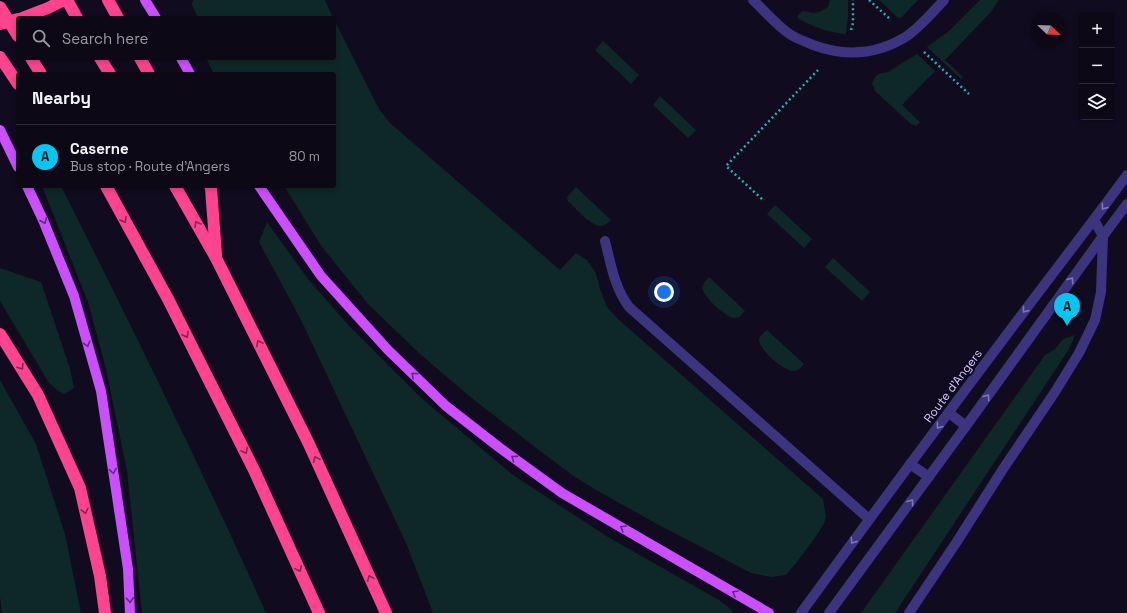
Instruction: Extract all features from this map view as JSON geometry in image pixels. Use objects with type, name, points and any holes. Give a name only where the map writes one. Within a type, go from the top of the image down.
[{"type":"highway","points":[[27,16],[65,0],[76,16]]},
{"type":"highway","points":[[108,0],[117,16]]},
{"type":"highway","points":[[0,7],[16,33]]},
{"type":"highway","points":[[0,24],[16,20]]},
{"type":"highway","points":[[0,57],[16,81]]},
{"type":"highway","points":[[32,60],[40,72]]},
{"type":"highway","points":[[101,60],[109,72]]},
{"type":"highway","points":[[141,60],[147,72]]},
{"type":"highway","points":[[107,188],[168,299],[254,470],[319,613]]},
{"type":"highway","points":[[176,188],[216,258],[308,442],[386,613]]},
{"type":"highway","points":[[211,188],[216,258]]},
{"type":"highway","points":[[0,334],[38,394],[80,488],[100,576],[104,613]]},
{"type":"main road","points":[[145,0],[155,16]]},
{"type":"main road","points":[[182,60],[189,72]]},
{"type":"main road","points":[[0,130],[16,163]]},
{"type":"main road","points":[[28,188],[43,220],[74,296],[101,391],[128,569],[130,613]]},
{"type":"main road","points":[[260,188],[320,276],[388,350],[446,406],[562,493],[769,613]]},
{"type":"street","points":[[753,0],[791,35],[804,42],[835,51],[852,53],[867,52],[893,44],[920,25],[944,0]]},
{"type":"street","name":"Route d’Angers","points":[[800,613],[1020,316],[1127,175]]},
{"type":"street","points":[[829,613],[1127,204]]},
{"type":"street","points":[[909,613],[1079,353],[1094,320],[1101,292],[1103,236],[1094,220]]},
{"type":"street","points":[[605,241],[612,273],[617,287],[629,307],[869,519]]},
{"type":"street","points":[[949,413],[966,426]]},
{"type":"street","points":[[910,464],[929,477]]},
{"type":"path","points":[[762,199],[726,166],[848,39],[853,23],[853,0]]},
{"type":"green space","points":[[193,0],[325,0],[332,16],[197,16],[192,5]]},
{"type":"green space","points":[[830,0],[848,0],[846,34],[822,29],[797,17],[803,11],[814,13],[821,11],[828,7]]},
{"type":"green space","points":[[879,0],[918,0],[901,18],[898,18]]},
{"type":"green space","points":[[980,0],[999,0],[990,13],[945,60],[963,77],[961,79],[927,47],[949,31]]},
{"type":"green space","points":[[336,23],[379,109],[390,123],[560,270],[576,253],[587,260],[596,273],[607,307],[618,319],[823,499],[826,517],[824,523],[819,532],[786,575],[771,577],[751,573],[657,524],[575,477],[474,400],[420,354],[368,304],[322,247],[285,188],[336,188],[336,72],[213,72],[207,60],[336,60]]},
{"type":"green space","points":[[603,41],[639,75],[631,84],[595,50]]},
{"type":"green space","points":[[917,54],[935,71],[902,105],[920,122],[916,126],[911,124],[875,91],[872,83],[879,74],[888,72]]},
{"type":"green space","points":[[660,96],[696,130],[688,138],[653,105]]},
{"type":"green space","points":[[576,187],[611,220],[608,223],[600,226],[592,223],[568,201],[567,197]]},
{"type":"green space","points":[[43,188],[62,188],[166,398],[266,613],[142,613],[127,471],[106,369],[88,302]]},
{"type":"green space","points":[[775,205],[812,239],[804,248],[767,214]]},
{"type":"green space","points":[[267,222],[308,279],[351,328],[420,397],[513,475],[608,537],[719,600],[732,610],[733,613],[433,613],[406,543],[301,320],[259,242]]},
{"type":"green space","points":[[833,258],[870,292],[862,301],[825,267]]},
{"type":"green space","points":[[0,268],[41,282],[70,369],[74,388],[64,394],[49,383],[0,301]]},
{"type":"green space","points":[[709,277],[745,311],[740,317],[735,318],[726,315],[706,296],[702,287]]},
{"type":"green space","points":[[767,330],[804,364],[800,369],[794,371],[785,368],[767,354],[759,339]]},
{"type":"green space","points":[[1075,335],[1069,349],[895,613],[861,613],[1045,355],[1055,349],[1063,339]]},
{"type":"green space","points":[[0,380],[36,444],[65,534],[81,613],[2,613],[0,597]]},
{"type":"place","name":"Caserne","points":[[1067,326]]}]
